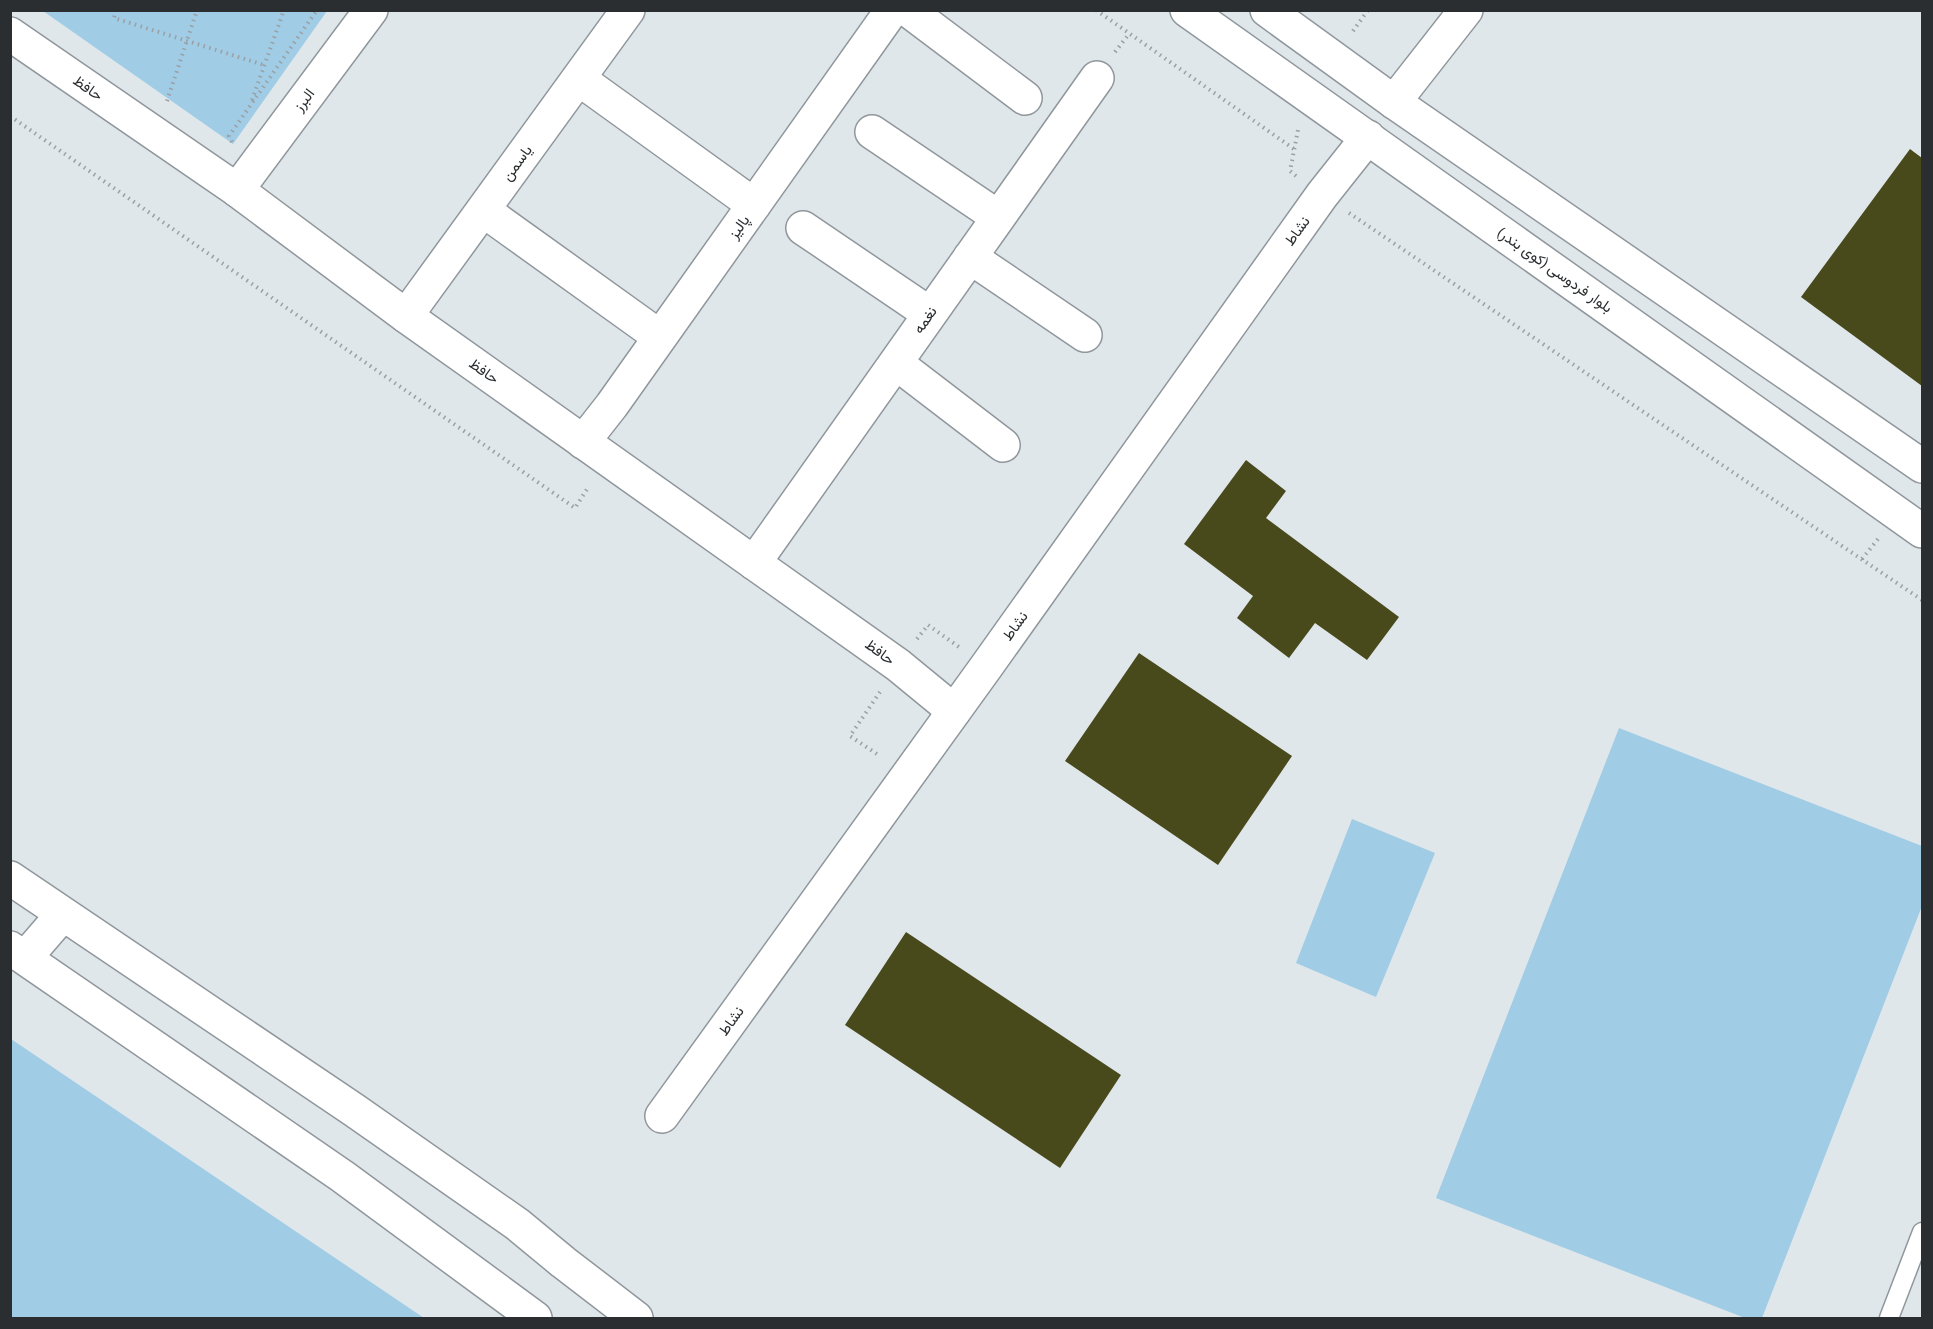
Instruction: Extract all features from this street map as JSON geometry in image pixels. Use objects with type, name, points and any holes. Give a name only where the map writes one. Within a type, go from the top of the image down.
[{"type":"street","name":"البرز","points":[[237,190],[371,10]]},
{"type":"street","name":"پالیز","points":[[596,450],[612,405],[892,10]]},
{"type":"street","points":[[908,10],[1024,98]]},
{"type":"street","name":"بلوار فردوسی (کوی بندر)","points":[[1187,10],[1923,531]]},
{"type":"street","points":[[1267,10],[1394,102],[1923,466]]},
{"type":"street","name":"نشاط","points":[[662,1116],[1322,195],[1466,10]]},
{"type":"street","name":"یاسمن","points":[[406,316],[579,79],[619,14]]},
{"type":"street","name":"حافظ","points":[[10,34],[237,190],[406,316],[898,665],[954,711]]},
{"type":"street","name":"نغمه","points":[[754,563],[1097,78]]},
{"type":"street","points":[[579,79],[754,205]]},
{"type":"street","points":[[872,132],[998,217]]},
{"type":"street","points":[[483,210],[660,337]]},
{"type":"street","points":[[803,228],[930,314]]},
{"type":"street","points":[[970,257],[1085,335]]},
{"type":"street","points":[[896,363],[1004,444]]},
{"type":"street","points":[[10,878],[354,1110],[517,1224],[636,1318]]},
{"type":"street","points":[[63,914],[18,953],[342,1176],[535,1318]]},
{"type":"lane","points":[[1889,1318],[1923,1232]]},
{"type":"path","points":[[116,10],[114,18],[264,65]]},
{"type":"path","points":[[157,96],[166,102],[197,10]]},
{"type":"path","points":[[250,106],[284,10]]},
{"type":"path","points":[[1096,10],[1294,149]]},
{"type":"path","points":[[1332,58],[1368,10]]},
{"type":"path","points":[[1306,93],[1290,171],[1322,195],[1923,600]]},
{"type":"path","points":[[10,116],[575,508],[596,450]]},
{"type":"shaded area","points":[[43,11],[327,11],[233,144]]},
{"type":"shaded area","points":[[1619,728],[1922,846],[1922,906],[1762,1318],[1745,1318],[1436,1198]]},
{"type":"shaded area","points":[[1352,819],[1435,853],[1376,997],[1296,963]]},
{"type":"shaded area","points":[[11,1039],[424,1318],[11,1318]]},
{"type":"building","points":[[1910,149],[1922,158],[1922,386],[1801,297]]},
{"type":"building","points":[[1246,460],[1286,491],[1266,518],[1399,617],[1367,660],[1315,623],[1289,658],[1237,618],[1253,596],[1184,544]]},
{"type":"building","points":[[1139,653],[1292,756],[1218,865],[1065,761]]},
{"type":"building","points":[[906,932],[1121,1075],[1060,1168],[845,1025]]}]
